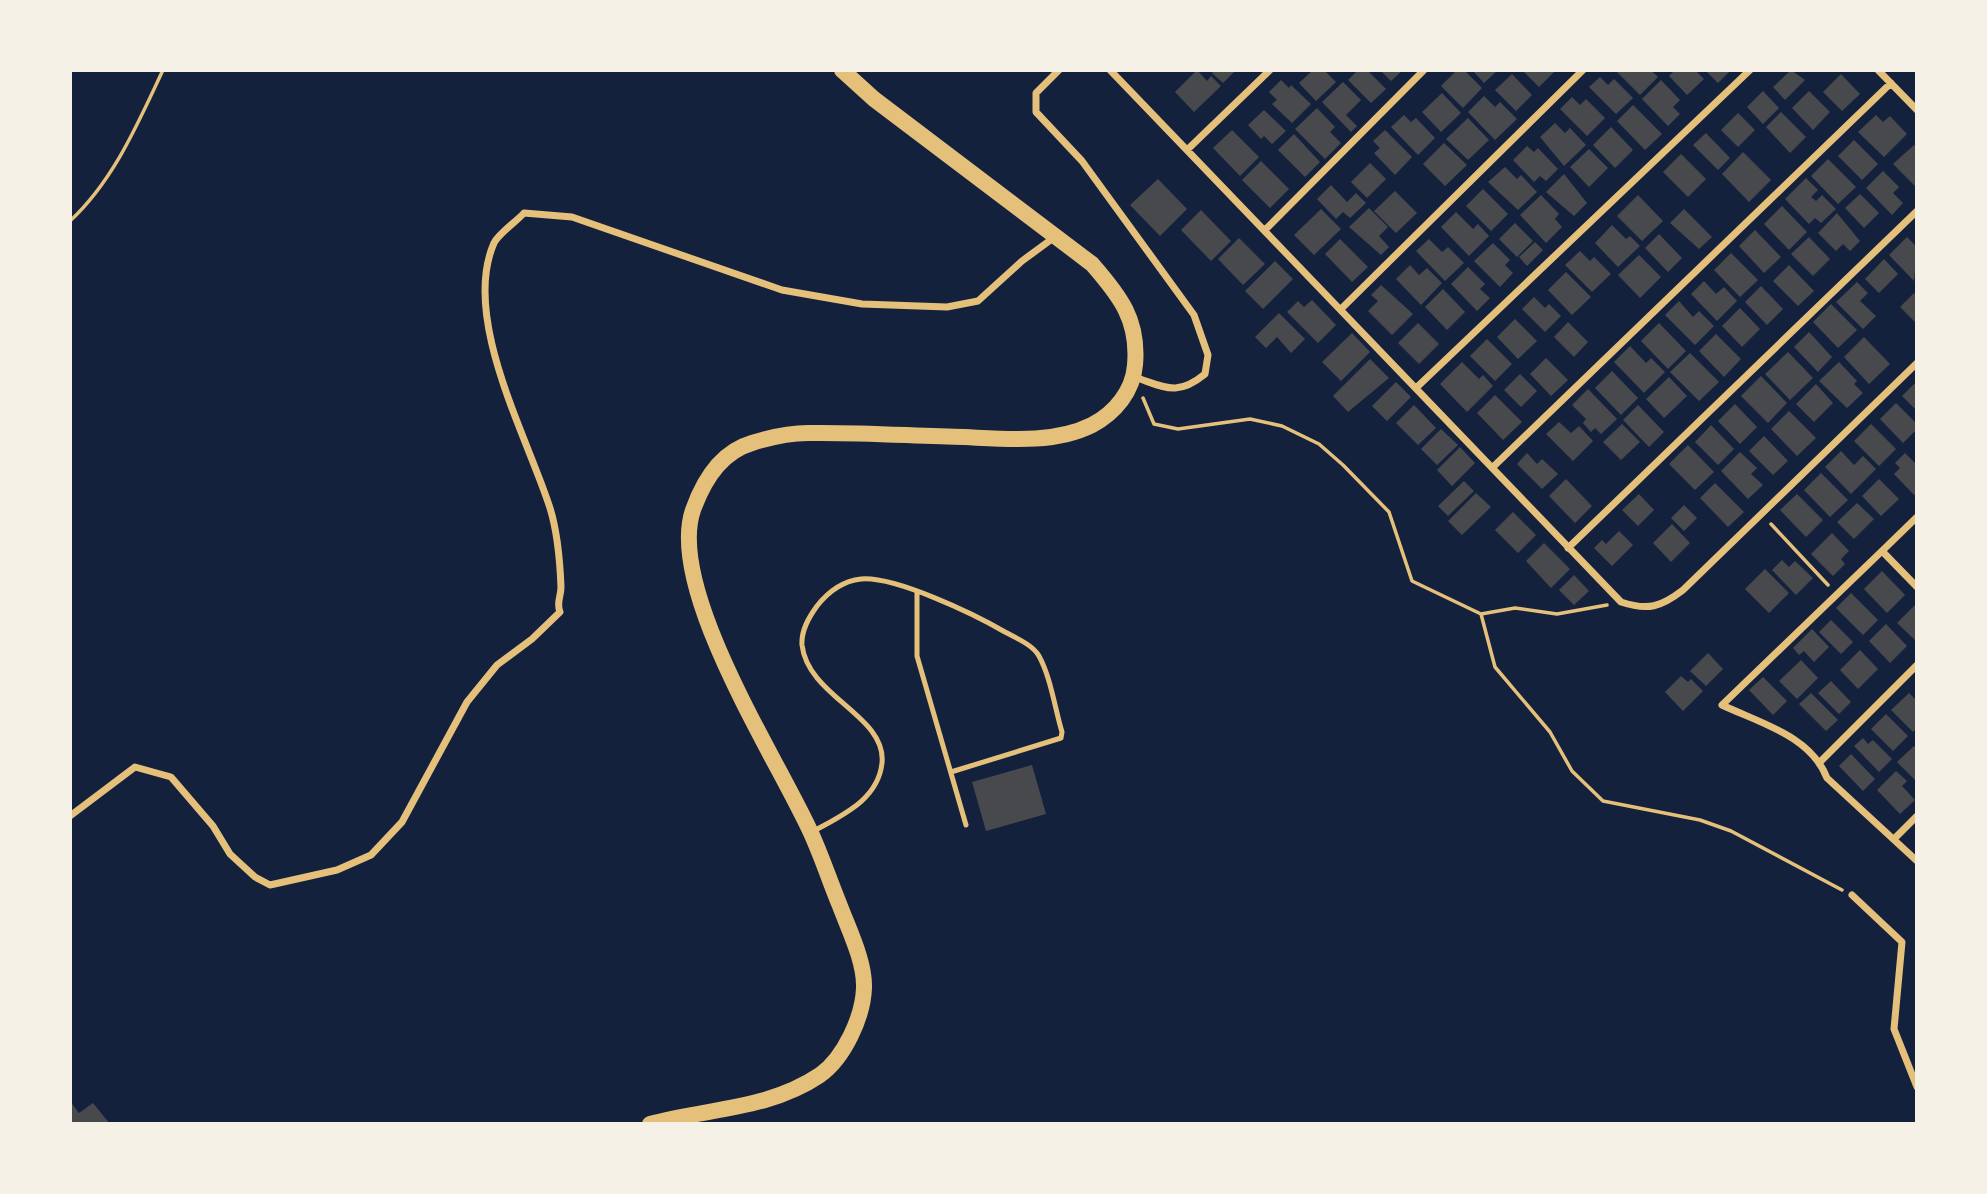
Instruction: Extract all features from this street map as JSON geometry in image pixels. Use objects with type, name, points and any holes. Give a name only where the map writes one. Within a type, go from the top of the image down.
[{"type":"main road","points":[[650,1124],[751,1104],[799,1087],[824,1072],[845,1044],[857,1019],[864,986],[853,939],[811,833],[723,656],[699,596],[689,554],[689,523],[699,492],[718,464],[748,444],[804,433],[1022,439],[1088,427],[1110,414],[1134,377],[1137,352],[1132,323],[1121,296],[1092,264],[874,99],[842,70]]},
{"type":"street","points":[[1059,70],[1036,93],[1035,112],[1082,161],[1194,315],[1208,355],[1205,374],[1190,386],[1172,390],[1134,377]]},
{"type":"street","points":[[1110,70],[1621,602],[1642,609],[1664,605],[1917,363]]},
{"type":"street","points":[[1187,150],[1270,70]]},
{"type":"street","points":[[1265,230],[1424,70]]},
{"type":"street","points":[[1341,309],[1583,70]]},
{"type":"street","points":[[1416,388],[1750,70]]},
{"type":"street","points":[[1878,70],[1917,110]]},
{"type":"street","points":[[1493,467],[1891,83]]},
{"type":"street","points":[[1568,548],[1917,211]]},
{"type":"street","points":[[70,816],[135,767],[171,777],[213,826],[230,854],[255,877],[270,885],[337,870],[371,855],[402,822],[467,702],[497,666],[532,639],[559,612],[557,604],[561,593],[560,559],[551,510],[498,368],[487,318],[486,279],[495,242],[524,214],[572,217],[782,290],[862,304],[947,307],[978,301],[1022,261],[1057,236]]},
{"type":"street","points":[[1917,517],[1722,705],[1801,743],[1821,761],[1827,778],[1917,861]]},
{"type":"street","points":[[1882,551],[1917,587]]},
{"type":"street","points":[[1821,761],[1917,665]]},
{"type":"street","points":[[1894,839],[1917,816]]},
{"type":"street","points":[[1852,895],[1902,942],[1894,1029],[1917,1087]]},
{"type":"lane","points":[[811,833],[861,804],[875,785],[882,763],[880,748],[870,727],[813,675],[802,645],[807,622],[824,597],[844,583],[863,579],[917,591],[1001,629],[1038,655],[1062,733],[1061,738],[951,772]]},
{"type":"lane","points":[[917,591],[917,656],[966,825]]},
{"type":"path","points":[[70,221],[85,207],[125,149],[163,70]]},
{"type":"path","points":[[1134,377],[1154,424],[1178,429],[1250,419],[1282,426],[1318,444],[1343,465],[1389,512],[1412,581],[1481,614],[1515,608],[1558,614],[1621,602]]},
{"type":"path","points":[[1761,513],[1836,594]]},
{"type":"path","points":[[1481,614],[1495,667],[1550,732],[1572,771],[1603,801],[1700,820],[1731,831],[1852,895]]},
{"type":"building","points":[[1197,70],[1207,81],[1211,76],[1221,86],[1194,112],[1175,92]]},
{"type":"building","points":[[1215,70],[1236,70],[1223,83],[1212,73]]},
{"type":"building","points":[[1313,70],[1324,70],[1336,82],[1316,101],[1299,83]]},
{"type":"building","points":[[1358,70],[1367,70],[1386,89],[1371,103],[1348,80]]},
{"type":"building","points":[[1380,70],[1403,70],[1391,81]]},
{"type":"building","points":[[1457,70],[1464,70],[1482,88],[1463,108],[1441,86]]},
{"type":"building","points":[[1472,70],[1498,70],[1484,83]]},
{"type":"building","points":[[1522,70],[1556,70],[1539,87]]},
{"type":"building","points":[[1615,70],[1651,70],[1658,77],[1640,95]]},
{"type":"building","points":[[1675,70],[1695,70],[1704,79],[1687,95],[1669,76]]},
{"type":"building","points":[[1705,70],[1731,70],[1718,83]]},
{"type":"building","points":[[1791,70],[1805,80],[1785,100],[1773,87]]},
{"type":"building","points":[[1512,74],[1532,95],[1516,111],[1495,90]]},
{"type":"building","points":[[1841,74],[1860,94],[1842,111],[1823,92]]},
{"type":"building","points":[[1600,77],[1608,85],[1614,79],[1633,98],[1616,114],[1589,87]]},
{"type":"building","points":[[1281,80],[1289,88],[1291,85],[1311,104],[1292,123],[1272,104],[1277,100],[1269,92]]},
{"type":"building","points":[[1661,80],[1680,100],[1673,107],[1680,114],[1668,126],[1642,99]]},
{"type":"building","points":[[1343,82],[1361,100],[1346,115],[1357,126],[1351,132],[1322,102]]},
{"type":"building","points":[[1763,91],[1779,108],[1763,124],[1747,107]]},
{"type":"building","points":[[1809,91],[1830,112],[1813,130],[1792,108]]},
{"type":"building","points":[[1442,93],[1461,113],[1441,132],[1422,112]]},
{"type":"building","points":[[1484,96],[1495,107],[1500,102],[1517,119],[1495,140],[1468,112]]},
{"type":"building","points":[[1572,97],[1580,105],[1586,99],[1605,118],[1587,136],[1560,109]]},
{"type":"building","points":[[1633,105],[1662,134],[1645,150],[1617,121]]},
{"type":"building","points":[[1317,108],[1335,127],[1330,132],[1341,143],[1325,159],[1295,129]]},
{"type":"building","points":[[1264,110],[1286,131],[1272,144],[1264,136],[1261,139],[1248,125]]},
{"type":"building","points":[[1781,112],[1806,137],[1790,153],[1766,127]]},
{"type":"building","points":[[1738,113],[1755,130],[1738,147],[1721,130]]},
{"type":"building","points":[[1404,115],[1411,122],[1416,118],[1435,138],[1418,155],[1391,127]]},
{"type":"building","points":[[1876,115],[1883,122],[1890,116],[1907,134],[1884,157],[1858,132]]},
{"type":"building","points":[[1468,118],[1489,140],[1468,160],[1446,139]]},
{"type":"building","points":[[1555,123],[1565,133],[1570,128],[1586,145],[1564,166],[1540,137]]},
{"type":"building","points":[[1611,127],[1633,150],[1615,168],[1593,145]]},
{"type":"building","points":[[1232,130],[1259,157],[1240,176],[1213,148]]},
{"type":"building","points":[[1385,130],[1412,157],[1395,175],[1374,153],[1380,148],[1373,141]]},
{"type":"building","points":[[1706,133],[1730,158],[1718,170],[1693,145]]},
{"type":"building","points":[[1294,134],[1320,162],[1305,177],[1278,150]]},
{"type":"building","points":[[1854,140],[1878,164],[1862,180],[1838,156]]},
{"type":"building","points":[[1444,143],[1467,165],[1445,186],[1423,164]]},
{"type":"building","points":[[1914,145],[1917,148],[1917,188],[1893,164]]},
{"type":"building","points":[[1527,146],[1534,152],[1538,148],[1558,169],[1546,181],[1540,176],[1534,182],[1513,160]]},
{"type":"building","points":[[1589,149],[1608,168],[1589,187],[1570,167]]},
{"type":"building","points":[[1743,152],[1771,180],[1749,202],[1722,174]]},
{"type":"building","points":[[1681,154],[1706,179],[1688,197],[1663,172]]},
{"type":"building","points":[[1828,159],[1856,187],[1838,204],[1811,176]]},
{"type":"building","points":[[1261,161],[1289,189],[1270,208],[1242,180]]},
{"type":"building","points":[[1370,163],[1386,179],[1367,198],[1351,182]]},
{"type":"building","points":[[1505,167],[1517,179],[1521,175],[1537,192],[1518,210],[1488,182]]},
{"type":"building","points":[[1883,171],[1899,187],[1893,193],[1903,203],[1892,215],[1866,188]]},
{"type":"building","points":[[1564,174],[1587,203],[1574,216],[1546,192]]},
{"type":"building","points":[[1806,178],[1818,190],[1811,197],[1816,201],[1822,195],[1836,209],[1821,223],[1815,218],[1809,224],[1785,199]]},
{"type":"building","points":[[1158,179],[1187,209],[1160,236],[1130,205]]},
{"type":"building","points":[[1331,185],[1347,202],[1356,193],[1366,203],[1350,218],[1343,212],[1336,219],[1317,199]]},
{"type":"building","points":[[1483,189],[1508,214],[1491,231],[1466,206]]},
{"type":"building","points":[[1395,191],[1417,213],[1396,233],[1374,211]]},
{"type":"building","points":[[1860,194],[1879,213],[1864,228],[1845,208]]},
{"type":"building","points":[[1541,195],[1559,214],[1555,219],[1562,227],[1546,243],[1520,215]]},
{"type":"building","points":[[1638,195],[1663,221],[1642,241],[1617,216]]},
{"type":"building","points":[[1782,206],[1807,232],[1789,250],[1764,224]]},
{"type":"building","points":[[1369,208],[1388,227],[1379,236],[1389,247],[1381,255],[1349,227]]},
{"type":"building","points":[[1321,209],[1341,229],[1314,255],[1294,235]]},
{"type":"building","points":[[1684,209],[1712,237],[1699,249],[1670,223]]},
{"type":"building","points":[[1201,210],[1231,241],[1211,261],[1181,230]]},
{"type":"building","points":[[1456,212],[1473,229],[1478,224],[1489,236],[1469,256],[1441,227]]},
{"type":"building","points":[[1837,213],[1860,241],[1850,251],[1843,244],[1836,251],[1818,233]]},
{"type":"building","points":[[1515,223],[1533,241],[1517,257],[1499,239]]},
{"type":"building","points":[[1612,225],[1626,239],[1630,236],[1640,246],[1618,267],[1595,243]]},
{"type":"building","points":[[1755,230],[1781,257],[1764,273],[1739,246]]},
{"type":"building","points":[[1659,234],[1682,258],[1668,272],[1645,248]]},
{"type":"building","points":[[1809,237],[1830,259],[1813,276],[1791,254]]},
{"type":"building","points":[[1907,237],[1917,247],[1914,281],[1889,255]]},
{"type":"building","points":[[1239,238],[1265,264],[1243,285],[1218,259]]},
{"type":"building","points":[[1340,239],[1368,267],[1352,282],[1325,254]]},
{"type":"building","points":[[1429,239],[1442,252],[1448,247],[1464,263],[1445,281],[1416,251]]},
{"type":"building","points":[[1535,242],[1543,250],[1527,266],[1519,257]]},
{"type":"building","points":[[1493,243],[1510,260],[1505,265],[1513,273],[1500,287],[1474,261]]},
{"type":"building","points":[[1580,251],[1590,261],[1594,257],[1611,274],[1592,292],[1565,265]]},
{"type":"building","points":[[1731,253],[1758,280],[1740,297],[1714,270]]},
{"type":"building","points":[[1639,255],[1661,277],[1640,298],[1618,275]]},
{"type":"building","points":[[1884,259],[1898,274],[1879,293],[1865,279]]},
{"type":"building","points":[[1275,261],[1293,279],[1263,309],[1245,291]]},
{"type":"building","points":[[1410,265],[1419,275],[1427,268],[1442,283],[1421,305],[1396,279]]},
{"type":"building","points":[[1789,265],[1814,291],[1798,306],[1773,281]]},
{"type":"building","points":[[1468,267],[1485,284],[1480,289],[1490,298],[1477,311],[1451,284]]},
{"type":"building","points":[[1566,272],[1591,297],[1572,315],[1548,290]]},
{"type":"building","points":[[1704,281],[1716,294],[1724,287],[1737,301],[1717,321],[1691,294]]},
{"type":"building","points":[[1857,282],[1868,293],[1860,301],[1876,316],[1863,329],[1836,302]]},
{"type":"building","points":[[1381,285],[1413,314],[1392,335],[1368,311],[1378,301],[1371,295]]},
{"type":"building","points":[[1761,286],[1783,309],[1767,325],[1745,302]]},
{"type":"building","points":[[1443,289],[1465,312],[1447,330],[1425,307]]},
{"type":"building","points":[[1914,293],[1917,295],[1917,324],[1900,307]]},
{"type":"building","points":[[1534,297],[1545,308],[1549,304],[1561,316],[1545,332],[1522,309]]},
{"type":"building","points":[[1312,300],[1336,325],[1318,343],[1287,312],[1298,301],[1304,307]]},
{"type":"building","points":[[1679,301],[1693,317],[1699,311],[1714,326],[1695,345],[1665,315]]},
{"type":"building","points":[[1831,304],[1857,330],[1838,348],[1813,322]]},
{"type":"building","points":[[1740,308],[1760,329],[1742,347],[1722,326]]},
{"type":"building","points":[[1279,313],[1305,339],[1291,353],[1277,337],[1266,348],[1255,337]]},
{"type":"building","points":[[1515,319],[1537,341],[1518,359],[1497,337]]},
{"type":"building","points":[[1568,322],[1588,342],[1574,357],[1554,337]]},
{"type":"building","points":[[1418,323],[1439,344],[1419,364],[1398,343]]},
{"type":"building","points":[[1659,323],[1686,351],[1668,369],[1641,341]]},
{"type":"building","points":[[1809,332],[1832,357],[1818,372],[1794,347]]},
{"type":"building","points":[[1352,333],[1370,352],[1341,381],[1322,362]]},
{"type":"building","points":[[1716,334],[1741,359],[1724,377],[1699,351]]},
{"type":"building","points":[[1864,337],[1890,364],[1869,384],[1844,357]]},
{"type":"building","points":[[1487,339],[1512,364],[1495,381],[1470,356]]},
{"type":"building","points":[[1630,346],[1646,363],[1651,358],[1665,372],[1644,393],[1614,362]]},
{"type":"building","points":[[1788,352],[1813,378],[1790,400],[1765,374]]},
{"type":"building","points":[[1690,353],[1719,382],[1699,401],[1670,372]]},
{"type":"building","points":[[1546,358],[1568,380],[1551,396],[1530,374]]},
{"type":"building","points":[[1370,359],[1389,378],[1348,412],[1333,396]]},
{"type":"building","points":[[1462,362],[1479,379],[1483,375],[1493,386],[1467,412],[1440,384]]},
{"type":"building","points":[[1839,362],[1857,381],[1854,384],[1863,393],[1847,408],[1819,381]]},
{"type":"building","points":[[1612,371],[1638,398],[1621,415],[1595,388]]},
{"type":"building","points":[[1520,374],[1537,391],[1521,407],[1504,390]]},
{"type":"building","points":[[1761,376],[1787,403],[1768,423],[1741,396]]},
{"type":"building","points":[[1669,377],[1687,396],[1664,418],[1646,399]]},
{"type":"building","points":[[1917,381],[1917,411],[1902,396]]},
{"type":"building","points":[[1396,382],[1411,397],[1387,421],[1372,406]]},
{"type":"building","points":[[1816,384],[1833,403],[1814,422],[1796,404]]},
{"type":"building","points":[[1588,389],[1617,419],[1601,434],[1595,428],[1591,432],[1583,423],[1586,419],[1572,405]]},
{"type":"building","points":[[1495,395],[1522,422],[1503,440],[1477,413]]},
{"type":"building","points":[[1896,403],[1917,424],[1917,429],[1903,443],[1880,419]]},
{"type":"building","points":[[1735,404],[1757,427],[1740,444],[1718,421]]},
{"type":"building","points":[[1414,405],[1436,428],[1418,445],[1396,423]]},
{"type":"building","points":[[1638,405],[1664,432],[1649,447],[1623,420]]},
{"type":"building","points":[[1789,411],[1816,438],[1797,456],[1771,429]]},
{"type":"building","points":[[1559,422],[1571,433],[1579,426],[1593,441],[1573,461],[1546,434]]},
{"type":"building","points":[[1622,424],[1640,442],[1621,460],[1603,442]]},
{"type":"building","points":[[1871,424],[1896,449],[1879,466],[1854,441]]},
{"type":"building","points":[[1711,425],[1734,449],[1718,465],[1695,442]]},
{"type":"building","points":[[1441,429],[1458,445],[1437,465],[1421,449]]},
{"type":"building","points":[[1764,436],[1788,461],[1773,475],[1749,451]]},
{"type":"building","points":[[1688,445],[1714,472],[1695,490],[1669,464]]},
{"type":"building","points":[[1460,447],[1475,463],[1452,486],[1437,470]]},
{"type":"building","points":[[1841,451],[1854,465],[1863,456],[1876,469],[1851,494],[1825,467]]},
{"type":"building","points":[[1740,452],[1757,468],[1751,474],[1763,485],[1748,499],[1721,471]]},
{"type":"building","points":[[1527,453],[1537,464],[1542,459],[1558,474],[1542,489],[1517,464]]},
{"type":"building","points":[[1905,453],[1917,465],[1917,492],[1914,495],[1894,474],[1900,468],[1895,463]]},
{"type":"building","points":[[1821,473],[1848,500],[1830,517],[1804,490]]},
{"type":"building","points":[[1566,479],[1592,506],[1575,523],[1549,496]]},
{"type":"building","points":[[1879,479],[1899,499],[1881,516],[1862,496]]},
{"type":"building","points":[[1464,481],[1474,491],[1448,516],[1438,506]]},
{"type":"building","points":[[1715,483],[1744,512],[1728,527],[1700,498]]},
{"type":"building","points":[[1476,493],[1491,507],[1462,535],[1448,521]]},
{"type":"building","points":[[1639,494],[1654,510],[1638,526],[1622,510]]},
{"type":"building","points":[[1797,494],[1823,520],[1806,537],[1780,510]]},
{"type":"building","points":[[1857,503],[1874,519],[1854,539],[1837,522]]},
{"type":"building","points":[[1684,505],[1697,518],[1684,531],[1671,518]]},
{"type":"building","points":[[1513,512],[1536,535],[1518,553],[1495,530]]},
{"type":"building","points":[[1672,524],[1690,543],[1671,562],[1653,543]]},
{"type":"building","points":[[1619,531],[1633,545],[1612,566],[1594,548],[1602,540],[1606,544]]},
{"type":"building","points":[[1832,533],[1849,551],[1841,559],[1845,564],[1833,576],[1811,554]]},
{"type":"building","points":[[1544,543],[1570,569],[1551,588],[1526,561]]},
{"type":"building","points":[[1782,560],[1789,567],[1795,561],[1813,578],[1796,595],[1772,570]]},
{"type":"building","points":[[1765,569],[1789,593],[1769,613],[1745,589]]},
{"type":"building","points":[[1882,571],[1905,595],[1887,613],[1864,589]]},
{"type":"building","points":[[1574,575],[1589,591],[1574,605],[1559,590]]},
{"type":"building","points":[[1851,593],[1878,620],[1863,635],[1836,608]]},
{"type":"building","points":[[1917,603],[1917,642],[1897,623]]},
{"type":"building","points":[[1831,620],[1853,642],[1841,654],[1819,632]]},
{"type":"building","points":[[1886,624],[1907,646],[1890,663],[1869,641]]},
{"type":"building","points":[[1812,629],[1829,647],[1814,662],[1804,651],[1799,655],[1793,648]]},
{"type":"building","points":[[1860,650],[1878,669],[1858,689],[1840,670]]},
{"type":"building","points":[[1708,653],[1723,669],[1706,686],[1690,671]]},
{"type":"building","points":[[1801,660],[1818,678],[1797,699],[1779,681]]},
{"type":"building","points":[[1681,676],[1688,682],[1691,679],[1703,691],[1683,711],[1665,692]]},
{"type":"building","points":[[1763,677],[1787,701],[1773,715],[1749,690]]},
{"type":"building","points":[[1831,681],[1851,702],[1839,714],[1818,693]]},
{"type":"building","points":[[1811,693],[1838,720],[1826,731],[1799,704]]},
{"type":"building","points":[[1909,693],[1917,701],[1917,728],[1913,732],[1891,710]]},
{"type":"building","points":[[1886,714],[1908,736],[1893,751],[1871,729]]},
{"type":"building","points":[[1863,738],[1868,744],[1873,740],[1892,759],[1879,772],[1854,746]]},
{"type":"building","points":[[1914,746],[1917,749],[1917,782],[1897,762]]},
{"type":"building","points":[[1851,754],[1875,779],[1863,791],[1839,766]]},
{"type":"building","points":[[1032,765],[1046,814],[986,831],[972,782]]},
{"type":"building","points":[[1896,771],[1907,781],[1902,786],[1915,800],[1900,814],[1877,790]]},
{"type":"building","points":[[70,1101],[79,1113],[93,1103],[110,1124],[70,1124]]}]
